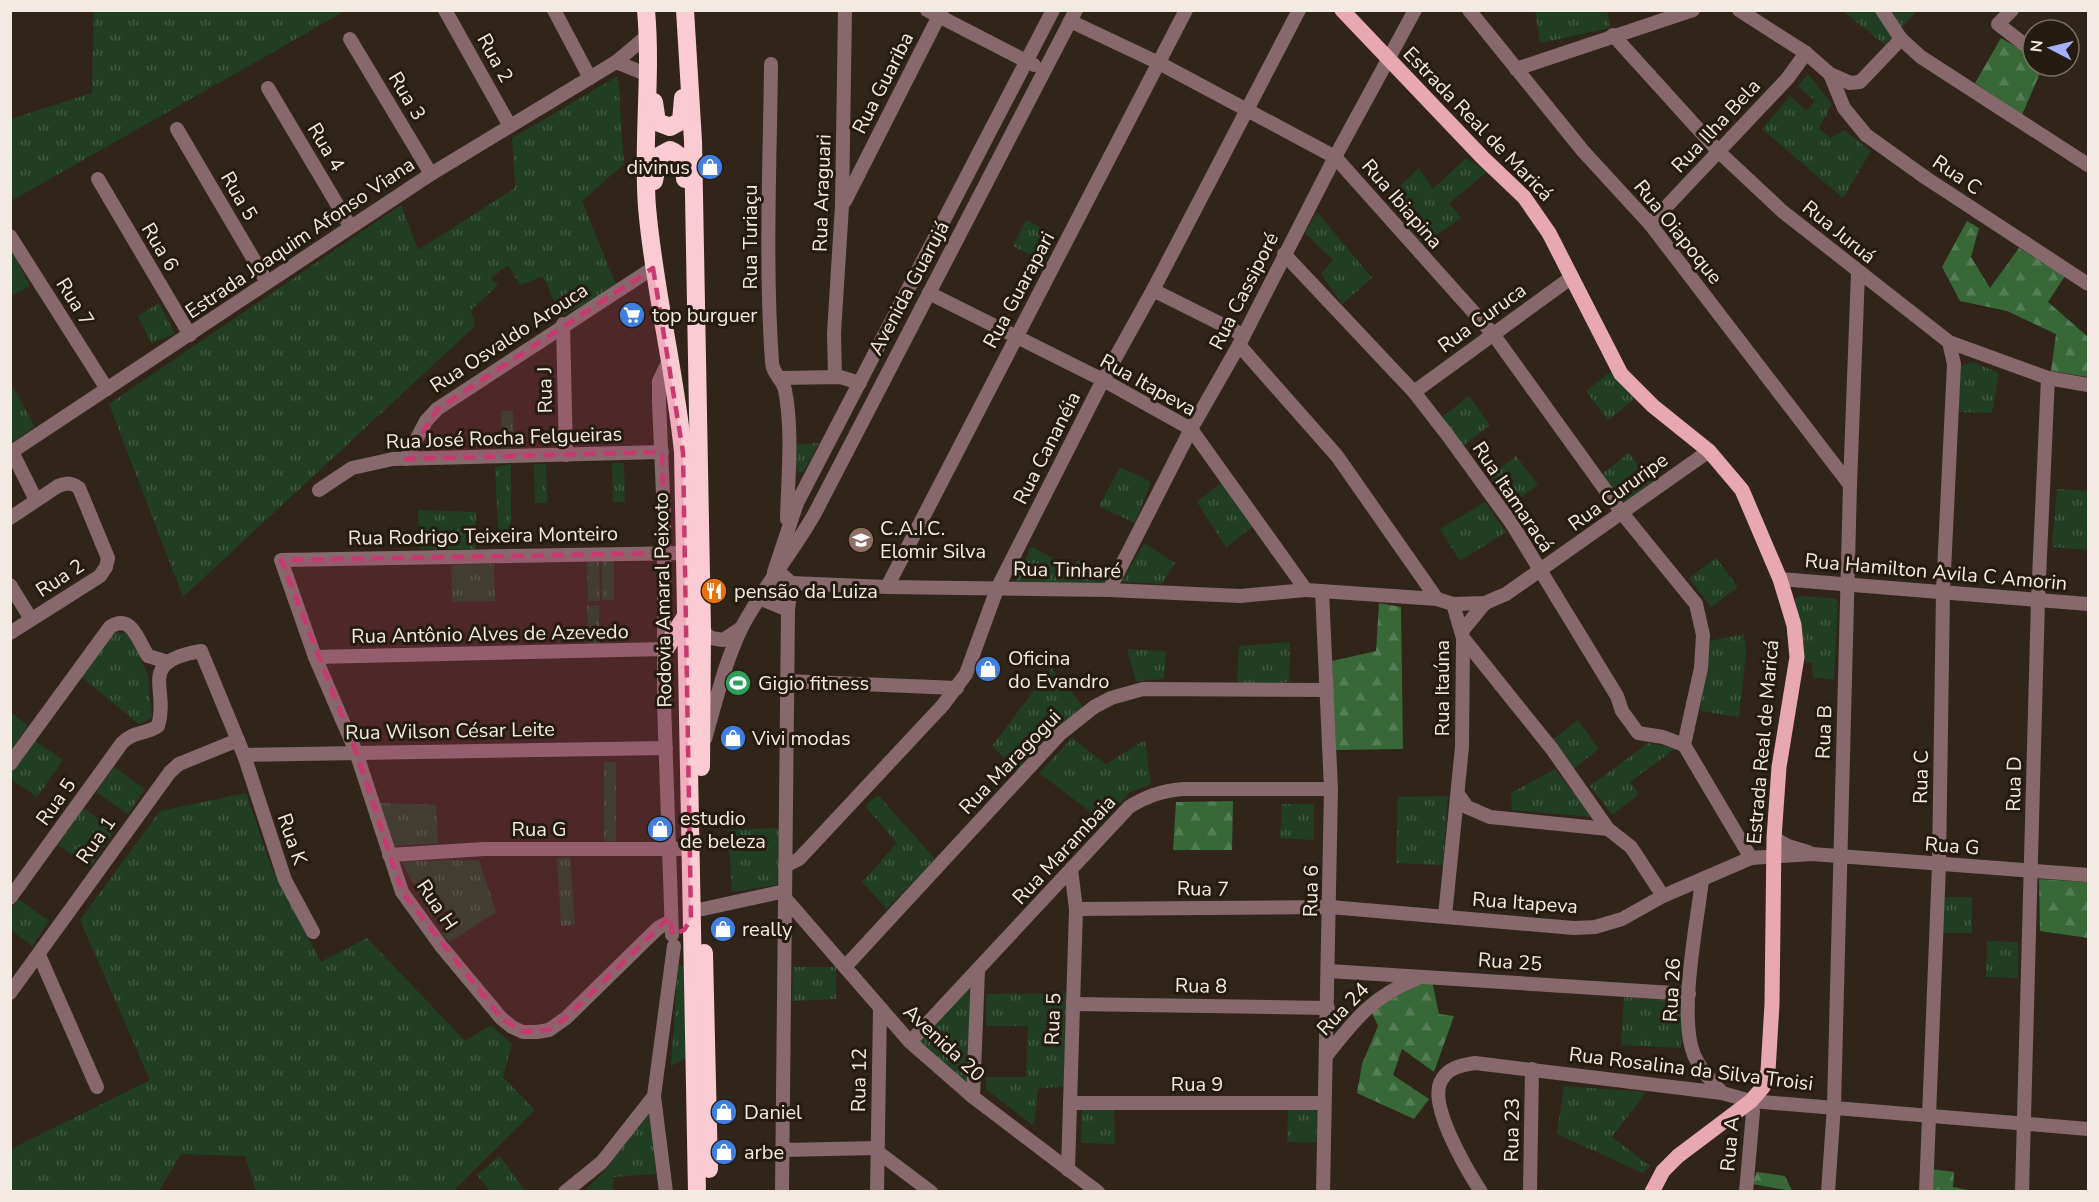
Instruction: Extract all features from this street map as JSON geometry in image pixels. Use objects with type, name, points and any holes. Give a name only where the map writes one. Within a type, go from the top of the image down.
[{"type":"highway","name":"Rodovia Amaral Peixoto","points":[[646,10],[648,35],[647,203],[653,268],[683,452],[690,849],[697,914],[709,1191]]},
{"type":"highway","points":[[652,10],[655,116],[660,126],[670,128],[681,121],[683,111],[679,10]]},
{"type":"highway","name":"Rodovia Amaral Peixoto","points":[[685,10],[692,107],[702,631],[697,914],[692,957],[697,1191]]},
{"type":"highway","points":[[673,382],[676,364],[663,278],[654,174],[659,156],[670,150],[678,153],[683,161],[689,287],[696,315]]},
{"type":"highway","points":[[665,649],[686,616]]},
{"type":"highway","points":[[692,957],[674,936],[684,930],[697,914]]},
{"type":"main road","name":"Estrada Real de Maricá","points":[[1342,10],[1387,59],[1524,197],[1549,233],[1600,338],[1621,374],[1653,406],[1709,451],[1742,490],[1780,579],[1794,625],[1797,657],[1779,767],[1774,838],[1773,1005],[1768,1071],[1763,1087],[1751,1101],[1678,1156],[1663,1171],[1652,1191]]},
{"type":"street","name":"Rua 2","points":[[446,10],[510,126]]},
{"type":"street","points":[[554,10],[590,78]]},
{"type":"street","name":"Rua Araguari","points":[[835,377],[834,333],[842,206],[845,10]]},
{"type":"street","name":"Avenida Guarujá","points":[[776,576],[787,527],[804,489],[1053,10]]},
{"type":"street","name":"Rua Guarapari","points":[[887,587],[1186,10]]},
{"type":"street","name":"Rua Cananéia","points":[[785,866],[799,859],[957,688],[966,674],[998,589],[1103,380],[1153,290],[1299,10]]},
{"type":"street","name":"Rua Cassiporé","points":[[1109,590],[1191,429],[1241,340],[1284,254],[1414,10]]},
{"type":"street","name":"Rua Oiapoque","points":[[1469,10],[1583,151],[1650,224],[1850,485]]},
{"type":"street","points":[[1516,69],[1693,10]]},
{"type":"street","points":[[1739,10],[1806,53],[1830,74],[1850,83],[1860,82],[1901,39]]},
{"type":"street","points":[[1882,10],[1901,39],[1936,68],[2088,165]]},
{"type":"street","points":[[2012,10],[1998,24],[2021,42]]},
{"type":"street","points":[[936,13],[1045,70]]},
{"type":"street","name":"Rua Guariba","points":[[842,206],[936,13]]},
{"type":"street","name":"Avenida Guarujá","points":[[701,755],[724,674],[741,628],[759,598],[776,576],[822,498],[1073,16]]},
{"type":"street","name":"Rua Ibiapina","points":[[1073,16],[1335,157],[1493,334],[1622,513],[1696,604],[1703,634],[1701,668],[1684,745]]},
{"type":"street","name":"Estrada Joaquim Afonso Viana","points":[[11,453],[350,226],[616,62],[648,35]]},
{"type":"street","name":"Rua Juruá","points":[[1613,35],[1719,152],[1782,211],[1858,273],[1949,342],[1971,352],[2048,378],[2088,385]]},
{"type":"street","name":"Rua 3","points":[[350,39],[431,174]]},
{"type":"street","name":"Rua Ilha Bela","points":[[1650,224],[1787,79],[1806,53]]},
{"type":"street","points":[[616,62],[646,74]]},
{"type":"street","name":"Rua Turiaçu","points":[[771,64],[768,255],[772,364],[785,390],[787,410],[787,527]]},
{"type":"street","name":"Rua C","points":[[1830,74],[1844,108],[1866,135],[1934,184],[2088,284]]},
{"type":"street","name":"Rua 4","points":[[268,88],[350,226]]},
{"type":"street","name":"Rua 5","points":[[177,129],[267,282]]},
{"type":"street","points":[[843,153],[866,158]]},
{"type":"street","name":"Rua 6","points":[[98,179],[190,335]]},
{"type":"street","name":"Rua 7","points":[[10,236],[107,389]]},
{"type":"street","name":"Rua Itamaracá","points":[[1284,254],[1414,392],[1512,524],[1617,696],[1622,711],[1638,733],[1663,736],[1684,745]]},
{"type":"street","name":"Rua Osvaldo Arouca","points":[[406,459],[426,421],[437,409],[563,324],[653,268]]},
{"type":"street","name":"Rua B","points":[[1828,1191],[1834,1106],[1850,485],[1858,273]]},
{"type":"street","name":"Rua Curuca","points":[[1414,392],[1572,277]]},
{"type":"street","points":[[1153,290],[1241,340],[1337,456],[1437,599]]},
{"type":"street","name":"Rua Itapeva","points":[[929,292],[1015,338],[1103,380],[1191,429],[1306,590]]},
{"type":"street","name":"Rua J","points":[[563,324],[566,455]]},
{"type":"street","name":"Rua C","points":[[1926,1191],[1939,865],[1943,592],[1954,364],[1949,342]]},
{"type":"street","points":[[1954,364],[1971,352]]},
{"type":"street","points":[[666,1191],[654,1096],[674,936],[666,748],[659,381],[669,361]]},
{"type":"street","points":[[870,363],[888,372]]},
{"type":"street","points":[[779,378],[835,377],[860,383]]},
{"type":"street","name":"Rua D","points":[[2022,1191],[2038,600],[2048,378]]},
{"type":"street","name":"Rua Cururipe","points":[[1452,603],[1485,603],[1506,594],[1709,451]]},
{"type":"street","name":"Rua José Rocha Felgueiras","points":[[319,490],[340,474],[363,464],[406,459],[662,452]]},
{"type":"street","points":[[10,518],[36,500],[11,453]]},
{"type":"street","points":[[788,478],[794,485],[822,498]]},
{"type":"street","name":"Rua 2","points":[[10,633],[100,576],[106,567],[105,549],[79,488],[67,483],[36,500]]},
{"type":"street","name":"Rua Rodrigo Teixeira Monteiro","points":[[281,560],[686,553]]},
{"type":"street","name":"Rua H","points":[[281,560],[315,657],[356,752],[402,892],[416,914],[501,1018],[523,1032],[549,1030],[566,1018],[658,928],[674,936]]},
{"type":"street","points":[[776,576],[792,583],[788,610],[782,1191]]},
{"type":"street","name":"Rua Hamilton Avila C Amorin","points":[[1780,579],[2088,604]]},
{"type":"street","name":"Rua Tinharé","points":[[792,583],[887,587],[1109,590],[1240,596],[1306,590]]},
{"type":"street","points":[[10,585],[31,619]]},
{"type":"street","points":[[1306,590],[1437,599],[1452,603]]},
{"type":"street","name":"Rua 6","points":[[1322,591],[1331,789],[1323,1188]]},
{"type":"street","points":[[759,598],[788,610]]},
{"type":"street","name":"Rua Itaúna","points":[[1452,603],[1462,634],[1462,747],[1458,794]]},
{"type":"street","points":[[1485,603],[1462,634],[1552,749],[1608,829],[1631,847],[1664,896]]},
{"type":"street","points":[[10,764],[72,677],[110,627],[117,622],[127,623],[133,628],[148,656],[168,662],[196,652]]},
{"type":"street","points":[[702,631],[711,638],[723,640],[741,628]]},
{"type":"street","name":"Rua K","points":[[197,637],[196,652],[241,747],[285,880],[313,932]]},
{"type":"street","name":"Rua Antônio Alves de Azevedo","points":[[315,657],[665,649]]},
{"type":"street","name":"Rua 5","points":[[13,889],[122,743],[136,732],[158,726],[161,717],[158,677],[168,662]]},
{"type":"street","points":[[787,681],[957,688]]},
{"type":"street","name":"Rua Maragogui","points":[[845,968],[1060,734],[1094,707],[1111,698],[1143,689],[1327,690]]},
{"type":"street","points":[[1684,745],[1751,858]]},
{"type":"street","name":"Rua Wilson César Leite","points":[[241,747],[356,752],[666,748]]},
{"type":"street","name":"Rua 1","points":[[10,993],[170,772],[179,764],[241,747]]},
{"type":"street","name":"Rua Marambaia","points":[[910,1042],[1129,807],[1160,791],[1331,789]]},
{"type":"street","points":[[1458,794],[1467,807],[1490,817],[1608,829]]},
{"type":"street","points":[[1445,916],[1458,794]]},
{"type":"street","name":"Rua G","points":[[1774,838],[1788,846],[1812,854]]},
{"type":"street","name":"Rua G","points":[[389,855],[484,849],[690,849]]},
{"type":"street","name":"Rua G","points":[[1774,858],[1812,854],[2088,875]]},
{"type":"street","name":"Rua Itapeva","points":[[1330,907],[1574,928],[1595,927],[1622,919],[1664,896],[1751,858],[1774,858]]},
{"type":"street","name":"Rua 5","points":[[1068,1170],[1076,909],[1071,869]]},
{"type":"street","name":"Rua 26","points":[[1702,880],[1689,994],[1690,1033],[1694,1054],[1709,1078],[1722,1093]]},
{"type":"street","points":[[697,914],[785,895]]},
{"type":"street","name":"Avenida 20","points":[[785,895],[910,1042],[973,1097],[1098,1191]]},
{"type":"street","name":"Rua 7","points":[[1076,909],[1330,907]]},
{"type":"street","points":[[39,955],[97,1087]]},
{"type":"street","points":[[973,1097],[978,970]]},
{"type":"street","name":"Rua 25","points":[[1329,971],[1689,994]]},
{"type":"street","name":"Rua 24","points":[[1326,1056],[1370,1004],[1385,993],[1423,976]]},
{"type":"street","name":"Rua 8","points":[[1073,1004],[1328,1008]]},
{"type":"street","name":"Rua 12","points":[[877,1191],[880,1009]]},
{"type":"street","name":"Rua Rosalina da Silva Troisi","points":[[1481,1191],[1443,1115],[1438,1097],[1440,1083],[1446,1073],[1459,1065],[1475,1063],[1722,1093],[1751,1101],[1834,1106],[1929,1117],[2088,1129]]},
{"type":"street","name":"Rua 23","points":[[1530,1191],[1532,1069]]},
{"type":"street","points":[[565,1191],[602,1161],[654,1096]]},
{"type":"street","name":"Rua A","points":[[1746,1191],[1753,1112],[1751,1101]]},
{"type":"street","name":"Rua 9","points":[[1070,1103],[1324,1103]]},
{"type":"street","points":[[782,1150],[877,1150],[931,1191]]},
{"type":"street","points":[[1323,1188],[1337,1191]]},
{"type":"highlighted area","points":[[653,268],[683,452],[691,919],[684,930],[672,935],[670,917],[566,1018],[549,1030],[523,1032],[501,1018],[402,892],[356,752],[281,560],[664,553],[662,452],[406,459],[437,409]]},
{"type":"green space","points":[[94,10],[345,11],[11,201],[11,119],[92,93]]},
{"type":"green space","points":[[1535,11],[1607,11],[1610,28],[1540,43]]},
{"type":"green space","points":[[1843,11],[1917,11],[1885,45]]},
{"type":"green space","points":[[2001,38],[2021,49],[2021,78],[2038,78],[2022,115],[1975,83]]},
{"type":"green space","points":[[1808,74],[1832,104],[1819,128],[1831,138],[1844,130],[1871,151],[1843,198],[1762,129],[1790,96],[1806,111],[1815,101],[1798,86]]},
{"type":"green space","points":[[618,76],[624,164],[582,201],[617,287],[561,316],[543,276],[520,285],[508,265],[491,278],[498,285],[471,310],[475,326],[183,597],[109,404],[401,205],[418,250],[515,188],[512,138]]},
{"type":"green space","points":[[1466,158],[1487,172],[1449,203],[1461,218],[1423,244],[1386,200],[1419,168],[1433,189]]},
{"type":"green space","points":[[1317,212],[1372,278],[1342,304],[1321,274],[1333,260],[1305,233]]},
{"type":"green space","points":[[1026,220],[1058,236],[1045,262],[1013,246]]},
{"type":"green space","points":[[1967,221],[1979,228],[1971,257],[1990,288],[2019,248],[2065,276],[2048,302],[2088,337],[2088,377],[2051,371],[2056,334],[2007,311],[1960,301],[1942,267]]},
{"type":"green space","points":[[10,246],[30,286],[11,296],[10,296]]},
{"type":"green space","points":[[159,303],[175,334],[151,343],[138,316]]},
{"type":"green space","points":[[1973,362],[1999,373],[1992,413],[1959,412],[1960,366]]},
{"type":"green space","points":[[1613,370],[1635,399],[1608,420],[1586,391]]},
{"type":"green space","points":[[11,383],[35,427],[10,443]]},
{"type":"green space","points":[[1469,396],[1490,425],[1463,446],[1442,417]]},
{"type":"green space","points":[[501,411],[513,411],[513,450],[502,450]]},
{"type":"green space","points":[[819,443],[803,473],[796,471],[793,445]]},
{"type":"green space","points":[[1629,453],[1651,483],[1624,503],[1602,474]]},
{"type":"green space","points":[[1516,456],[1538,485],[1511,505],[1489,476]]},
{"type":"green space","points":[[612,463],[624,463],[625,502],[613,502]]},
{"type":"green space","points":[[511,464],[511,544],[499,545],[495,467]]},
{"type":"green space","points":[[534,464],[546,464],[547,503],[535,503]]},
{"type":"green space","points":[[1120,467],[1151,482],[1135,523],[1099,506]]},
{"type":"green space","points":[[1225,480],[1256,524],[1226,547],[1197,502]]},
{"type":"green space","points":[[2057,489],[2088,491],[2088,550],[2052,547]]},
{"type":"green space","points":[[1485,502],[1506,532],[1460,561],[1440,529]]},
{"type":"green space","points":[[418,510],[476,512],[475,549],[419,549]]},
{"type":"green space","points":[[1144,543],[1175,563],[1162,584],[1122,582]]},
{"type":"green space","points":[[1031,546],[1070,568],[1079,560],[1110,576],[1104,585],[1016,581]]},
{"type":"green space","points":[[1716,558],[1738,587],[1711,607],[1689,578]]},
{"type":"green space","points":[[602,561],[614,561],[614,600],[602,600]]},
{"type":"green space","points":[[587,562],[599,562],[600,601],[588,601]]},
{"type":"green space","points":[[494,564],[495,601],[452,602],[451,565]]},
{"type":"green space","points":[[1802,596],[1838,599],[1834,680],[1813,677],[1812,663],[1805,662],[1795,598]]},
{"type":"green space","points":[[1379,603],[1401,607],[1403,749],[1336,750],[1332,661],[1376,651]]},
{"type":"green space","points":[[599,605],[600,644],[588,644],[587,606]]},
{"type":"green space","points":[[114,632],[129,634],[148,675],[152,718],[139,724],[81,677]]},
{"type":"green space","points":[[1744,634],[1746,653],[1739,717],[1700,711],[1710,641]]},
{"type":"green space","points":[[1290,642],[1289,682],[1237,687],[1239,646]]},
{"type":"green space","points":[[1127,649],[1166,651],[1164,679],[1136,681]]},
{"type":"green space","points":[[1051,668],[1083,706],[1018,771],[992,746]]},
{"type":"green space","points":[[11,712],[28,726],[11,750]]},
{"type":"green space","points":[[1578,720],[1599,749],[1572,770],[1551,741]]},
{"type":"green space","points":[[31,738],[63,760],[37,797],[11,779],[11,768]]},
{"type":"green space","points":[[1072,738],[1106,764],[1145,740],[1151,784],[1130,792],[1104,822],[1039,773]]},
{"type":"green space","points":[[1648,743],[1676,748],[1630,782],[1639,794],[1612,815],[1590,786]]},
{"type":"green space","points":[[604,762],[616,762],[616,841],[604,841]]},
{"type":"green space","points":[[114,767],[145,789],[128,814],[96,792]]},
{"type":"green space","points":[[1555,769],[1593,817],[1512,810],[1511,793]]},
{"type":"green space","points":[[246,793],[272,869],[321,962],[367,938],[465,1041],[491,1025],[512,1044],[503,1077],[535,1110],[453,1191],[256,1191],[245,1156],[181,1154],[159,1191],[11,1192],[11,1149],[150,1080],[80,920],[160,811]]},
{"type":"green space","points":[[878,795],[935,859],[887,909],[862,882],[897,843],[865,806]]},
{"type":"green space","points":[[1448,796],[1443,865],[1396,863],[1398,797]]},
{"type":"green space","points":[[1233,801],[1232,850],[1173,850],[1176,802]]},
{"type":"green space","points":[[380,803],[436,805],[438,843],[393,846]]},
{"type":"green space","points":[[1282,804],[1314,804],[1314,840],[1280,838]]},
{"type":"green space","points":[[83,808],[115,830],[90,867],[58,845]]},
{"type":"green space","points":[[779,828],[777,885],[732,892],[728,830]]},
{"type":"green space","points":[[570,857],[575,925],[561,926],[557,858]]},
{"type":"green space","points":[[479,860],[496,912],[450,942],[442,934],[454,920],[447,910],[432,918],[401,861]]},
{"type":"green space","points":[[2039,879],[2088,882],[2088,938],[2040,931]]},
{"type":"green space","points":[[1940,897],[1972,897],[1972,933],[1940,933]]},
{"type":"green space","points":[[18,899],[49,921],[32,946],[11,930],[11,910]]},
{"type":"green space","points":[[1987,941],[2018,942],[2018,978],[1986,977]]},
{"type":"green space","points":[[678,965],[684,965],[686,1058],[671,1066]]},
{"type":"green space","points":[[793,967],[836,967],[836,999],[792,1001]]},
{"type":"green space","points":[[1431,976],[1439,1014],[1454,1016],[1434,1072],[1402,1049],[1393,1075],[1429,1099],[1414,1119],[1357,1093],[1362,1064],[1378,1026],[1371,1011]]},
{"type":"green space","points":[[969,988],[970,1080],[968,1083],[919,1045],[918,1036]]},
{"type":"green space","points":[[1067,993],[1064,1086],[1038,1089],[1034,1126],[986,1089],[986,1077],[1026,1077],[1028,1026],[986,1026],[986,994]]},
{"type":"green space","points":[[1624,997],[1683,1001],[1681,1048],[1621,1045]]},
{"type":"green space","points":[[1564,1086],[1646,1092],[1612,1137],[1650,1166],[1643,1173],[1557,1134]]},
{"type":"green space","points":[[1319,1107],[1320,1143],[1287,1142],[1288,1108]]},
{"type":"green space","points":[[650,1108],[656,1174],[614,1177],[613,1191],[584,1192],[610,1165]]},
{"type":"green space","points":[[1114,1108],[1115,1144],[1081,1143],[1082,1109]]},
{"type":"green space","points":[[500,1156],[525,1191],[490,1191],[477,1175]]},
{"type":"green space","points":[[1931,1169],[1954,1172],[1953,1187],[1973,1191],[1930,1192]]},
{"type":"green space","points":[[1757,1172],[1785,1176],[1792,1191],[1752,1184]]},
{"type":"place","name":"divinus","points":[[710,167]]},
{"type":"place","name":"top burguer","points":[[632,315]]},
{"type":"place","name":"C.A.I.C. Elomir Silva","points":[[861,540]]},
{"type":"place","name":"pensão da Luiza","points":[[714,591]]},
{"type":"place","name":"Oficina do Evandro","points":[[988,669]]},
{"type":"place","name":"Gigio fitness","points":[[738,683]]},
{"type":"place","name":"Vivi modas","points":[[733,738]]},
{"type":"place","name":"estudio de beleza","points":[[660,829]]},
{"type":"place","name":"really","points":[[723,929]]},
{"type":"place","name":"Daniel","points":[[724,1112]]},
{"type":"place","name":"arbe","points":[[724,1152]]}]
